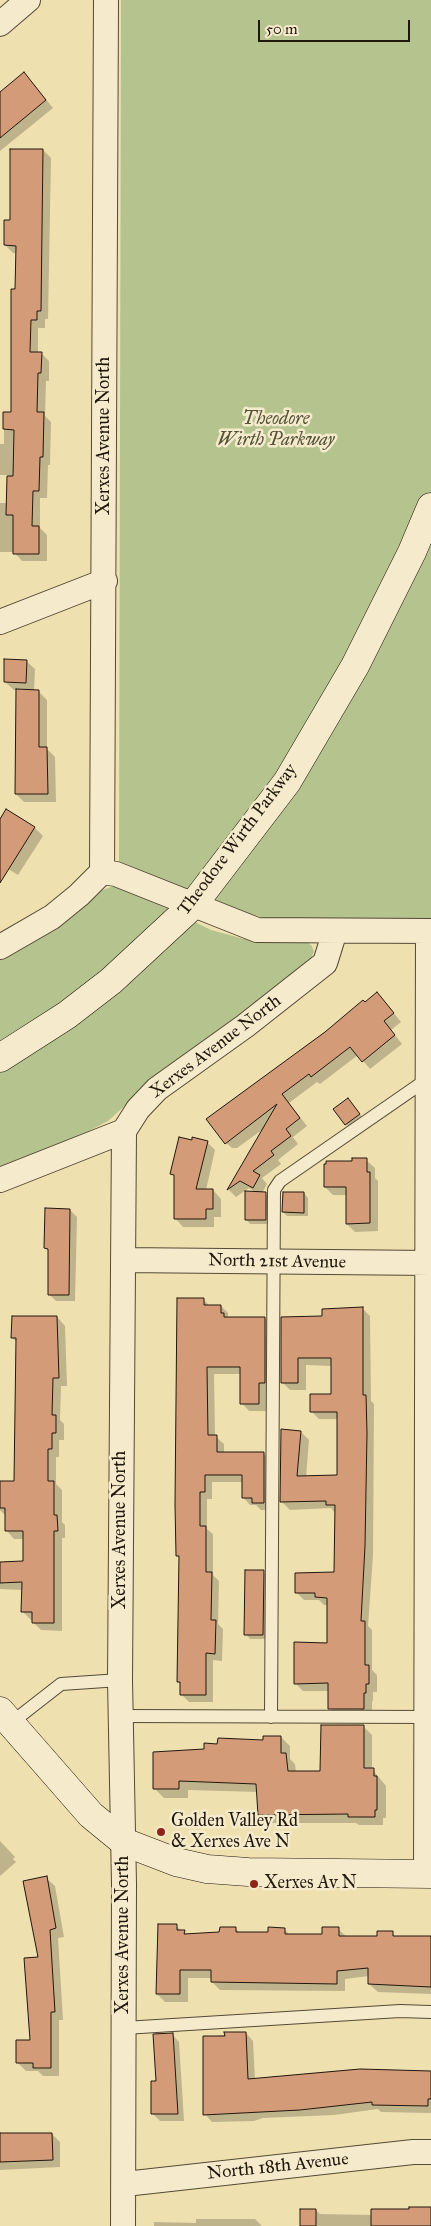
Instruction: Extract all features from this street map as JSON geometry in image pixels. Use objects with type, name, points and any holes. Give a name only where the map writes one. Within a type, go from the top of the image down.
[{"type":"street","points":[[0,24],[28,0]]},
{"type":"street","name":"Xerxes Avenue North","points":[[102,872],[105,581],[106,0]]},
{"type":"street","name":"Theodore Wirth Parkway","points":[[0,1058],[67,1015],[104,987],[194,905],[286,782],[354,666],[412,552],[431,507]]},
{"type":"street","points":[[0,622],[105,581]]},
{"type":"street","points":[[0,947],[52,917],[79,895],[102,872],[116,874],[257,930],[430,931],[429,1874],[207,1869],[176,1862],[124,1842],[91,1815],[5,1717]]},
{"type":"street","name":"Xerxes Avenue North","points":[[123,2226],[125,2184],[124,1842],[120,1680],[124,1131],[138,1108],[157,1089],[245,1026],[325,962],[335,931]]},
{"type":"street","points":[[0,1180],[124,1131]]},
{"type":"street","name":"North 21st Avenue","points":[[123,1260],[429,1263]]},
{"type":"street","name":"North 18th Avenue","points":[[125,2184],[413,2152],[431,2152]]},
{"type":"lane","points":[[271,1717],[274,1190],[280,1181],[429,1078]]},
{"type":"lane","points":[[5,1717],[61,1684],[120,1680]]},
{"type":"lane","points":[[120,1716],[428,1717]]},
{"type":"lane","points":[[124,2028],[400,2011],[431,2012]]},
{"type":"green space","name":"Theodore Wirth Parkway","points":[[121,0],[431,0],[431,920],[267,919],[231,908],[119,861]]},
{"type":"green space","points":[[114,886],[152,901],[211,930],[244,939],[306,941],[312,946],[314,952],[311,958],[291,976],[142,1090],[108,1121],[83,1134],[0,1166],[0,959],[97,892]]},
{"type":"building","points":[[24,72],[46,100],[0,138],[0,92]]},
{"type":"building","points":[[10,149],[43,149],[41,311],[37,311],[37,320],[31,320],[30,352],[42,352],[41,373],[38,373],[37,412],[44,412],[43,457],[40,457],[39,491],[33,491],[32,526],[39,526],[39,554],[13,554],[13,515],[6,515],[7,476],[13,476],[14,430],[3,429],[3,412],[11,412],[11,289],[15,289],[16,246],[4,245],[4,220],[10,220]]},
{"type":"building","points":[[4,659],[27,660],[26,683],[4,682]]},
{"type":"building","points":[[16,689],[39,690],[39,747],[47,747],[48,794],[15,794]]},
{"type":"building","points":[[6,809],[35,827],[0,883],[0,819]]},
{"type":"building","points":[[377,992],[394,1013],[384,1021],[395,1035],[362,1062],[350,1047],[311,1077],[309,1074],[282,1094],[300,1118],[286,1129],[291,1136],[271,1151],[274,1155],[253,1171],[260,1175],[253,1188],[240,1181],[227,1190],[277,1104],[225,1144],[206,1119],[325,1032],[363,1000],[365,1002]]},
{"type":"building","points":[[348,1098],[360,1114],[345,1125],[333,1109]]},
{"type":"building","points":[[179,1137],[192,1140],[192,1137],[208,1141],[196,1189],[213,1189],[213,1209],[206,1209],[206,1219],[174,1219],[174,1175],[170,1174]]},
{"type":"building","points":[[352,1158],[367,1158],[367,1172],[370,1172],[370,1223],[346,1224],[346,1187],[324,1187],[324,1164],[326,1164],[326,1161],[352,1161]]},
{"type":"building","points":[[245,1191],[266,1192],[266,1220],[245,1220]]},
{"type":"building","points":[[283,1192],[304,1192],[304,1213],[282,1212]]},
{"type":"building","points":[[45,1208],[70,1209],[69,1295],[48,1295],[48,1249],[44,1248]]},
{"type":"building","points":[[177,1298],[204,1298],[204,1305],[221,1305],[221,1313],[224,1313],[224,1317],[265,1317],[265,1383],[259,1383],[259,1404],[240,1404],[240,1367],[207,1367],[208,1435],[217,1435],[217,1452],[264,1452],[264,1503],[252,1503],[252,1498],[242,1498],[242,1475],[205,1475],[205,1492],[200,1492],[200,1526],[206,1526],[206,1572],[212,1572],[211,1620],[216,1620],[215,1654],[206,1653],[206,1695],[180,1695],[180,1682],[177,1682],[179,1556],[176,1556],[175,1504]]},
{"type":"building","points":[[363,1307],[363,1395],[366,1395],[367,1433],[365,1546],[361,1621],[365,1621],[365,1665],[369,1665],[369,1684],[366,1684],[366,1693],[364,1693],[364,1709],[328,1709],[328,1683],[294,1684],[294,1642],[327,1643],[327,1598],[315,1597],[315,1593],[295,1593],[295,1573],[334,1572],[335,1505],[326,1505],[326,1501],[280,1502],[281,1429],[301,1431],[297,1476],[337,1475],[337,1412],[310,1412],[310,1394],[331,1394],[331,1358],[298,1358],[298,1383],[281,1383],[281,1317],[322,1316],[322,1309]]},
{"type":"building","points":[[12,1316],[57,1316],[59,1378],[53,1378],[52,1415],[56,1415],[56,1433],[52,1433],[52,1449],[48,1449],[48,1481],[54,1481],[54,1515],[57,1515],[58,1531],[54,1531],[54,1623],[32,1623],[32,1612],[21,1612],[22,1582],[0,1583],[0,1562],[23,1561],[23,1531],[5,1531],[5,1508],[0,1508],[0,1481],[14,1481],[16,1338],[11,1338]]},
{"type":"building","points":[[245,1570],[264,1570],[263,1635],[244,1635]]},
{"type":"building","points":[[321,1725],[364,1725],[364,1768],[374,1768],[374,1776],[377,1776],[377,1810],[375,1810],[375,1817],[348,1817],[348,1814],[258,1815],[256,1784],[179,1781],[179,1789],[153,1789],[153,1752],[204,1749],[204,1743],[217,1744],[218,1738],[263,1740],[263,1736],[281,1736],[281,1753],[286,1753],[288,1771],[320,1771]]},
{"type":"building","points":[[47,1876],[56,1928],[50,1930],[55,2012],[51,2012],[51,2068],[33,2068],[33,2063],[16,2063],[16,2040],[30,2040],[24,1958],[38,1957],[23,1881]]},
{"type":"building","points":[[158,1924],[177,1924],[177,1930],[185,1930],[184,1934],[219,1932],[220,1927],[236,1927],[236,1932],[268,1932],[268,1927],[285,1928],[285,1934],[322,1934],[322,1927],[339,1927],[339,1936],[377,1936],[377,1931],[393,1931],[393,1936],[431,1936],[431,1987],[368,1984],[368,1968],[337,1971],[337,1984],[211,1982],[211,1970],[180,1970],[180,1994],[156,1994]]},
{"type":"building","points":[[224,2032],[246,2032],[248,2079],[360,2069],[431,2071],[431,2099],[428,2099],[428,2106],[372,2105],[372,2102],[300,2110],[203,2115],[203,2036],[225,2036]]},
{"type":"building","points":[[173,2033],[178,2114],[151,2114],[151,2081],[156,2081],[153,2034]]},
{"type":"building","points":[[0,2133],[52,2133],[53,2160],[0,2162]]},
{"type":"building","points":[[409,2207],[431,2207],[431,2226],[371,2226],[371,2209],[409,2209]]},
{"type":"building","points":[[300,2209],[316,2209],[316,2226],[300,2226]]},
{"type":"place","name":"Golden Valley Rd & Xerxes Ave N","points":[[161,1832]]},
{"type":"place","name":"Xerxes Av N","points":[[254,1884]]}]
